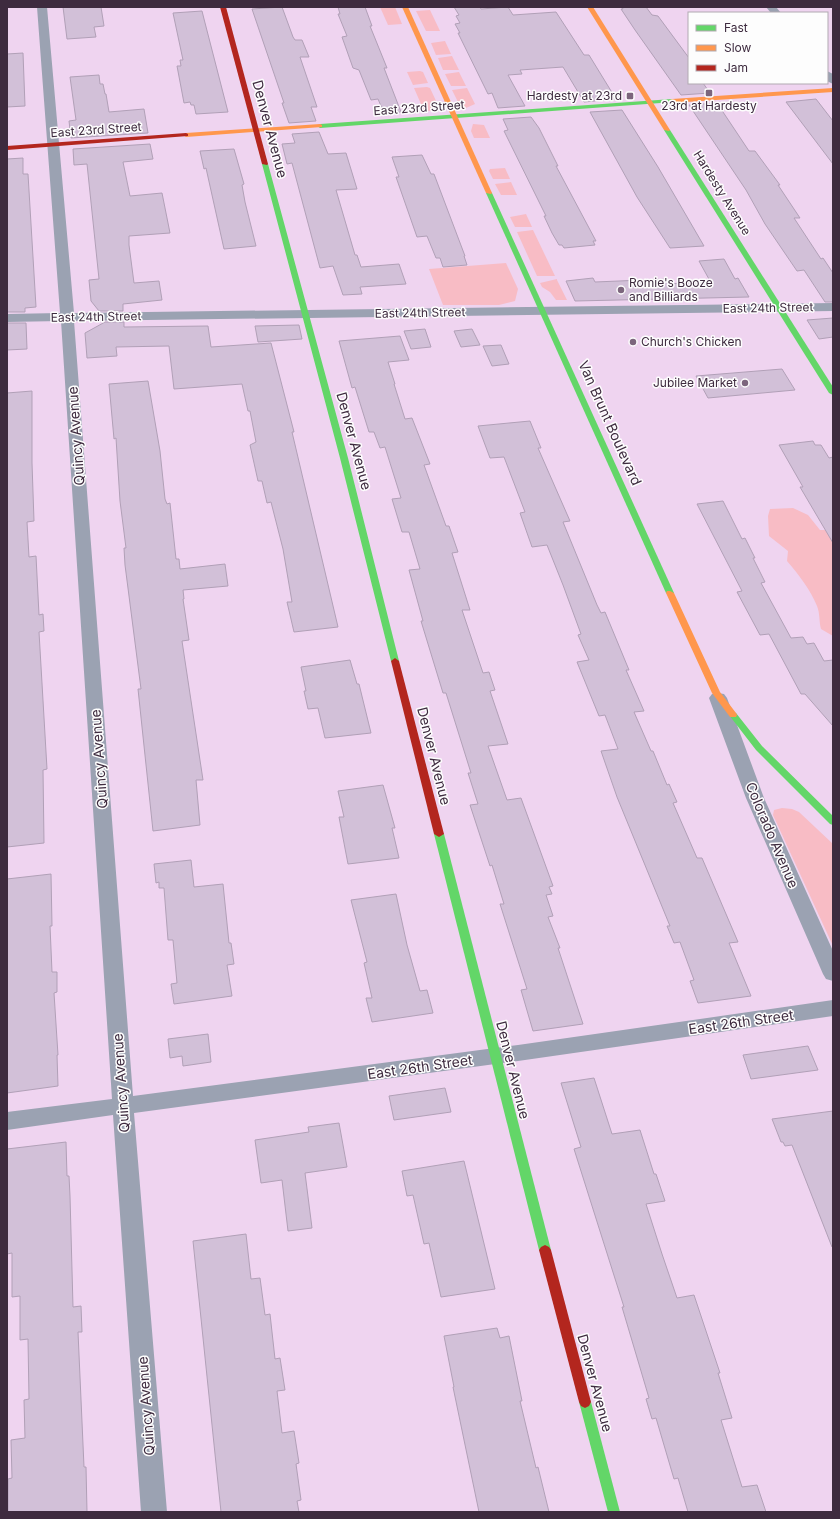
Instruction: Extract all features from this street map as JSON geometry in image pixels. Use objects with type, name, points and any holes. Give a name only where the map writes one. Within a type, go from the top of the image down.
[{"type":"street","name":"Quincy Avenue","points":[[42,7],[67,317],[123,1107],[154,1512]]},
{"type":"street","name":"Denver Avenue","points":[[223,7],[346,465],[495,1057],[614,1512]]},
{"type":"street","name":"Van Brunt Boulevard","points":[[405,7],[716,693],[759,748],[833,822]]},
{"type":"street","name":"Hardesty Avenue","points":[[590,7],[833,393]]},
{"type":"street","name":"East 23rd Street","points":[[7,148],[833,90]]},
{"type":"street","name":"East 24th Street","points":[[7,318],[833,307]]},
{"type":"street","name":"Colorado Avenue","points":[[716,693],[755,798],[833,974]]},
{"type":"street","name":"East 26th Street","points":[[7,1121],[123,1107],[495,1057],[833,1008]]},
{"type":"shaded area","points":[[380,7],[395,7],[402,24],[388,25]]},
{"type":"shaded area","points":[[430,10],[440,31],[426,31],[416,11]]},
{"type":"shaded area","points":[[445,41],[451,54],[436,55],[431,43]]},
{"type":"shaded area","points":[[452,56],[459,70],[443,70],[438,58]]},
{"type":"shaded area","points":[[407,72],[423,72],[428,83],[413,85]]},
{"type":"shaded area","points":[[459,72],[466,86],[451,86],[445,74]]},
{"type":"shaded area","points":[[414,88],[430,88],[437,103],[434,107],[434,111],[424,111]]},
{"type":"shaded area","points":[[467,88],[475,104],[466,108],[458,102],[452,90]]},
{"type":"shaded area","points":[[473,124],[484,125],[490,138],[474,138],[471,131]]},
{"type":"shaded area","points":[[505,168],[510,179],[493,179],[489,171],[490,169]]},
{"type":"shaded area","points":[[511,182],[517,195],[501,195],[495,184]]},
{"type":"shaded area","points":[[526,214],[532,227],[515,227],[510,217]]},
{"type":"shaded area","points":[[533,230],[555,276],[537,276],[517,232]]},
{"type":"shaded area","points":[[506,263],[518,289],[515,301],[499,305],[443,305],[429,269]]},
{"type":"shaded area","points":[[557,279],[567,300],[556,300],[550,292],[542,287],[540,283]]},
{"type":"shaded area","points":[[793,508],[808,515],[820,530],[833,530],[833,636],[821,629],[817,606],[804,582],[787,561],[788,551],[769,536],[768,516],[770,509]]},
{"type":"shaded area","points":[[782,808],[792,809],[799,812],[833,844],[833,946],[773,815],[774,810]]},
{"type":"building","points":[[63,7],[101,7],[104,26],[94,27],[96,37],[67,39]]},
{"type":"building","points":[[282,7],[293,37],[295,40],[302,40],[309,57],[300,57],[317,107],[311,107],[316,121],[289,123],[282,103],[284,103],[252,9]]},
{"type":"building","points":[[338,7],[365,7],[372,26],[370,26],[387,68],[384,68],[401,112],[384,113],[378,99],[371,100],[359,70],[353,68],[342,37],[347,36],[338,14],[340,14]]},
{"type":"building","points":[[454,7],[480,7],[481,9],[508,7],[513,15],[556,12],[584,55],[589,55],[616,99],[584,102],[563,67],[520,70],[522,74],[508,75],[525,106],[498,108],[492,93],[488,94],[458,33],[460,33],[455,24],[460,23],[456,16],[459,15]]},
{"type":"building","points":[[622,7],[646,7],[652,15],[658,16],[688,57],[688,84],[704,84],[710,93],[681,95],[621,9],[623,9]]},
{"type":"building","points":[[202,11],[228,112],[196,114],[194,105],[191,105],[190,102],[184,103],[177,66],[181,66],[180,60],[183,60],[173,13]]},
{"type":"building","points":[[23,53],[25,106],[7,107],[7,54]]},
{"type":"building","points":[[99,75],[100,84],[103,84],[106,94],[109,112],[144,109],[148,133],[71,138],[69,121],[76,120],[70,77]]},
{"type":"building","points":[[816,99],[833,121],[833,164],[786,102]]},
{"type":"building","points":[[717,103],[749,151],[755,151],[780,185],[778,185],[800,218],[794,218],[821,259],[823,258],[833,273],[833,302],[825,302],[804,270],[797,271],[765,224],[746,190],[689,105]]},
{"type":"building","points":[[622,110],[658,167],[704,246],[670,248],[637,197],[590,112]]},
{"type":"building","points":[[531,117],[539,128],[558,166],[556,166],[596,241],[593,241],[595,245],[564,248],[562,245],[559,245],[552,233],[544,216],[546,216],[504,131],[508,130],[503,119]]},
{"type":"building","points":[[319,132],[328,154],[346,153],[357,189],[336,190],[355,255],[357,255],[361,267],[399,264],[406,284],[360,287],[362,294],[343,295],[333,266],[320,268],[292,163],[287,164],[282,144],[295,143],[292,134]]},
{"type":"building","points":[[150,144],[153,159],[123,162],[130,196],[162,193],[170,233],[129,236],[129,245],[134,283],[159,281],[162,300],[123,304],[123,311],[99,311],[91,301],[89,280],[99,279],[87,164],[74,165],[73,149]]},
{"type":"building","points":[[234,149],[244,184],[242,185],[245,202],[256,246],[224,249],[206,168],[204,169],[200,151]]},
{"type":"building","points":[[422,155],[431,174],[434,174],[467,265],[443,267],[440,258],[436,258],[427,236],[417,237],[396,177],[399,177],[392,157]]},
{"type":"building","points":[[23,158],[23,174],[28,174],[36,307],[25,308],[25,312],[7,312],[7,159]]},
{"type":"building","points":[[724,259],[735,279],[738,278],[749,297],[575,301],[566,281],[593,278],[595,282],[666,279],[669,284],[710,281],[699,261]]},
{"type":"building","points":[[833,318],[833,337],[819,339],[807,320]]},
{"type":"building","points":[[105,322],[124,322],[124,327],[208,326],[211,347],[271,343],[294,432],[292,432],[338,627],[294,632],[287,602],[292,602],[283,549],[271,502],[267,503],[262,481],[258,481],[250,445],[256,442],[250,411],[248,411],[242,384],[174,389],[169,346],[116,347],[117,356],[87,358],[85,333]]},
{"type":"building","points":[[7,323],[26,323],[27,349],[7,350]]},
{"type":"building","points":[[299,325],[302,339],[258,342],[255,326]]},
{"type":"building","points":[[425,329],[431,347],[411,349],[404,331]]},
{"type":"building","points":[[472,329],[480,345],[461,347],[454,331]]},
{"type":"building","points":[[400,336],[409,360],[388,362],[405,419],[412,418],[430,464],[424,465],[446,526],[449,526],[458,552],[452,553],[470,610],[462,610],[483,673],[489,672],[495,690],[490,691],[508,744],[488,746],[507,800],[521,798],[553,886],[549,887],[552,894],[546,895],[553,916],[548,917],[560,948],[558,948],[583,1024],[533,1031],[521,990],[527,989],[500,904],[504,904],[492,865],[490,866],[470,805],[478,804],[468,773],[471,773],[446,693],[443,693],[421,621],[423,621],[409,570],[420,569],[409,532],[402,532],[392,499],[401,498],[385,447],[380,448],[374,432],[369,432],[355,387],[352,388],[339,341]]},
{"type":"building","points":[[501,345],[509,364],[492,366],[483,346]]},
{"type":"building","name":"Jubilee Market","points":[[782,369],[795,390],[708,398],[696,376]]},
{"type":"building","points":[[148,381],[160,451],[165,499],[167,504],[170,503],[176,559],[179,559],[180,569],[225,564],[228,586],[183,590],[189,640],[182,641],[203,780],[196,780],[200,825],[153,831],[138,689],[141,689],[125,565],[124,548],[126,548],[120,501],[116,438],[114,439],[109,384]]},
{"type":"building","points":[[32,391],[34,521],[27,522],[29,557],[36,556],[39,615],[43,614],[44,631],[39,632],[47,769],[43,770],[44,843],[7,847],[7,393]]},
{"type":"building","points":[[530,421],[541,448],[538,448],[570,521],[563,522],[597,605],[601,613],[605,612],[629,670],[626,670],[644,711],[634,712],[651,751],[653,751],[667,785],[669,784],[677,802],[673,803],[697,858],[702,858],[738,942],[729,943],[751,996],[698,1003],[690,981],[694,980],[680,942],[674,943],[667,926],[670,926],[617,797],[601,751],[618,749],[605,715],[599,716],[577,662],[589,660],[578,635],[581,634],[563,585],[547,545],[532,547],[520,513],[525,512],[504,457],[490,458],[478,426]]},
{"type":"building","points":[[813,441],[815,445],[821,445],[829,458],[833,457],[833,543],[800,487],[803,487],[779,445]]},
{"type":"building","points":[[723,501],[742,539],[745,538],[755,558],[753,558],[765,582],[761,583],[791,638],[803,637],[807,644],[814,643],[824,661],[833,660],[833,726],[805,694],[801,694],[769,634],[760,635],[737,592],[742,591],[697,504]]},
{"type":"building","points":[[350,660],[357,684],[359,684],[371,733],[325,738],[318,708],[308,709],[301,667]]},
{"type":"building","points":[[383,785],[395,828],[392,828],[399,858],[348,864],[339,817],[344,817],[338,791]]},
{"type":"building","points":[[191,860],[194,887],[223,884],[229,943],[231,943],[234,964],[227,965],[232,996],[174,1004],[171,984],[177,983],[173,940],[168,940],[164,888],[159,888],[159,882],[156,883],[154,864]]},
{"type":"building","points":[[51,874],[52,926],[50,926],[52,972],[57,972],[57,992],[54,993],[58,1055],[58,1086],[7,1093],[7,879]]},
{"type":"building","points":[[396,894],[407,945],[420,991],[427,990],[433,1013],[372,1022],[366,998],[372,998],[364,963],[367,962],[351,900]]},
{"type":"building","points":[[208,1034],[211,1062],[183,1066],[182,1056],[170,1058],[168,1039]]},
{"type":"building","points":[[808,1046],[818,1070],[751,1079],[743,1055]]},
{"type":"building","points":[[594,1078],[612,1134],[640,1130],[654,1174],[656,1174],[665,1201],[646,1204],[662,1254],[677,1298],[694,1295],[720,1373],[718,1373],[732,1418],[721,1420],[742,1487],[757,1485],[766,1512],[688,1512],[678,1478],[674,1479],[656,1418],[652,1419],[646,1399],[649,1398],[622,1307],[624,1307],[574,1149],[581,1147],[561,1083]]},
{"type":"building","points":[[445,1088],[451,1112],[394,1120],[389,1096]]},
{"type":"building","points":[[833,1111],[832,1247],[792,1145],[785,1146],[783,1142],[781,1142],[772,1119]]},
{"type":"building","points":[[339,1123],[347,1167],[305,1173],[312,1228],[288,1231],[282,1180],[261,1183],[255,1140],[309,1132],[308,1127]]},
{"type":"building","points":[[66,1142],[67,1176],[69,1176],[70,1196],[73,1307],[81,1306],[82,1332],[78,1332],[84,1467],[86,1467],[87,1512],[8,1512],[8,1479],[12,1478],[11,1440],[25,1438],[24,1400],[29,1399],[28,1339],[20,1340],[20,1296],[12,1297],[12,1253],[7,1254],[7,1149]]},
{"type":"building","points":[[464,1161],[495,1289],[441,1297],[429,1243],[424,1244],[413,1195],[407,1196],[402,1171]]},
{"type":"building","points":[[246,1234],[251,1279],[260,1278],[265,1315],[270,1314],[275,1359],[280,1358],[285,1390],[277,1391],[282,1433],[294,1431],[299,1463],[296,1464],[301,1500],[297,1501],[299,1512],[221,1512],[193,1241]]},
{"type":"building","points":[[497,1328],[500,1338],[509,1336],[522,1401],[520,1401],[536,1468],[538,1467],[549,1512],[479,1512],[444,1336]]},
{"type":"traffic: fast","points":[[320,126],[672,101]]},
{"type":"traffic: fast","points":[[667,130],[833,393]]},
{"type":"traffic: fast","points":[[265,164],[344,458],[395,661]]},
{"type":"traffic: fast","points":[[489,193],[670,593]]},
{"type":"traffic: fast","points":[[733,715],[759,748],[833,822]]},
{"type":"traffic: fast","points":[[439,834],[545,1250]]},
{"type":"traffic: fast","points":[[585,1402],[614,1512]]},
{"type":"traffic: slow","points":[[405,7],[489,193]]},
{"type":"traffic: slow","points":[[590,7],[667,130]]},
{"type":"traffic: slow","points":[[672,101],[833,90]]},
{"type":"traffic: slow","points":[[186,135],[320,126]]},
{"type":"traffic: slow","points":[[670,593],[716,693],[733,715]]},
{"type":"traffic: jam","points":[[223,7],[265,164]]},
{"type":"traffic: jam","points":[[7,148],[186,135]]},
{"type":"traffic: jam","points":[[395,661],[439,834]]},
{"type":"traffic: jam","points":[[545,1250],[585,1402]]},
{"type":"place","name":"23rd at Hardesty","points":[[709,93]]},
{"type":"place","name":"Hardesty at 23rd","points":[[630,96]]},
{"type":"place","name":"Romie's Booze and Billiards","points":[[621,290]]},
{"type":"place","name":"Church's Chicken","points":[[633,342]]},
{"type":"place","name":"Jubilee Market","points":[[745,383]]}]
